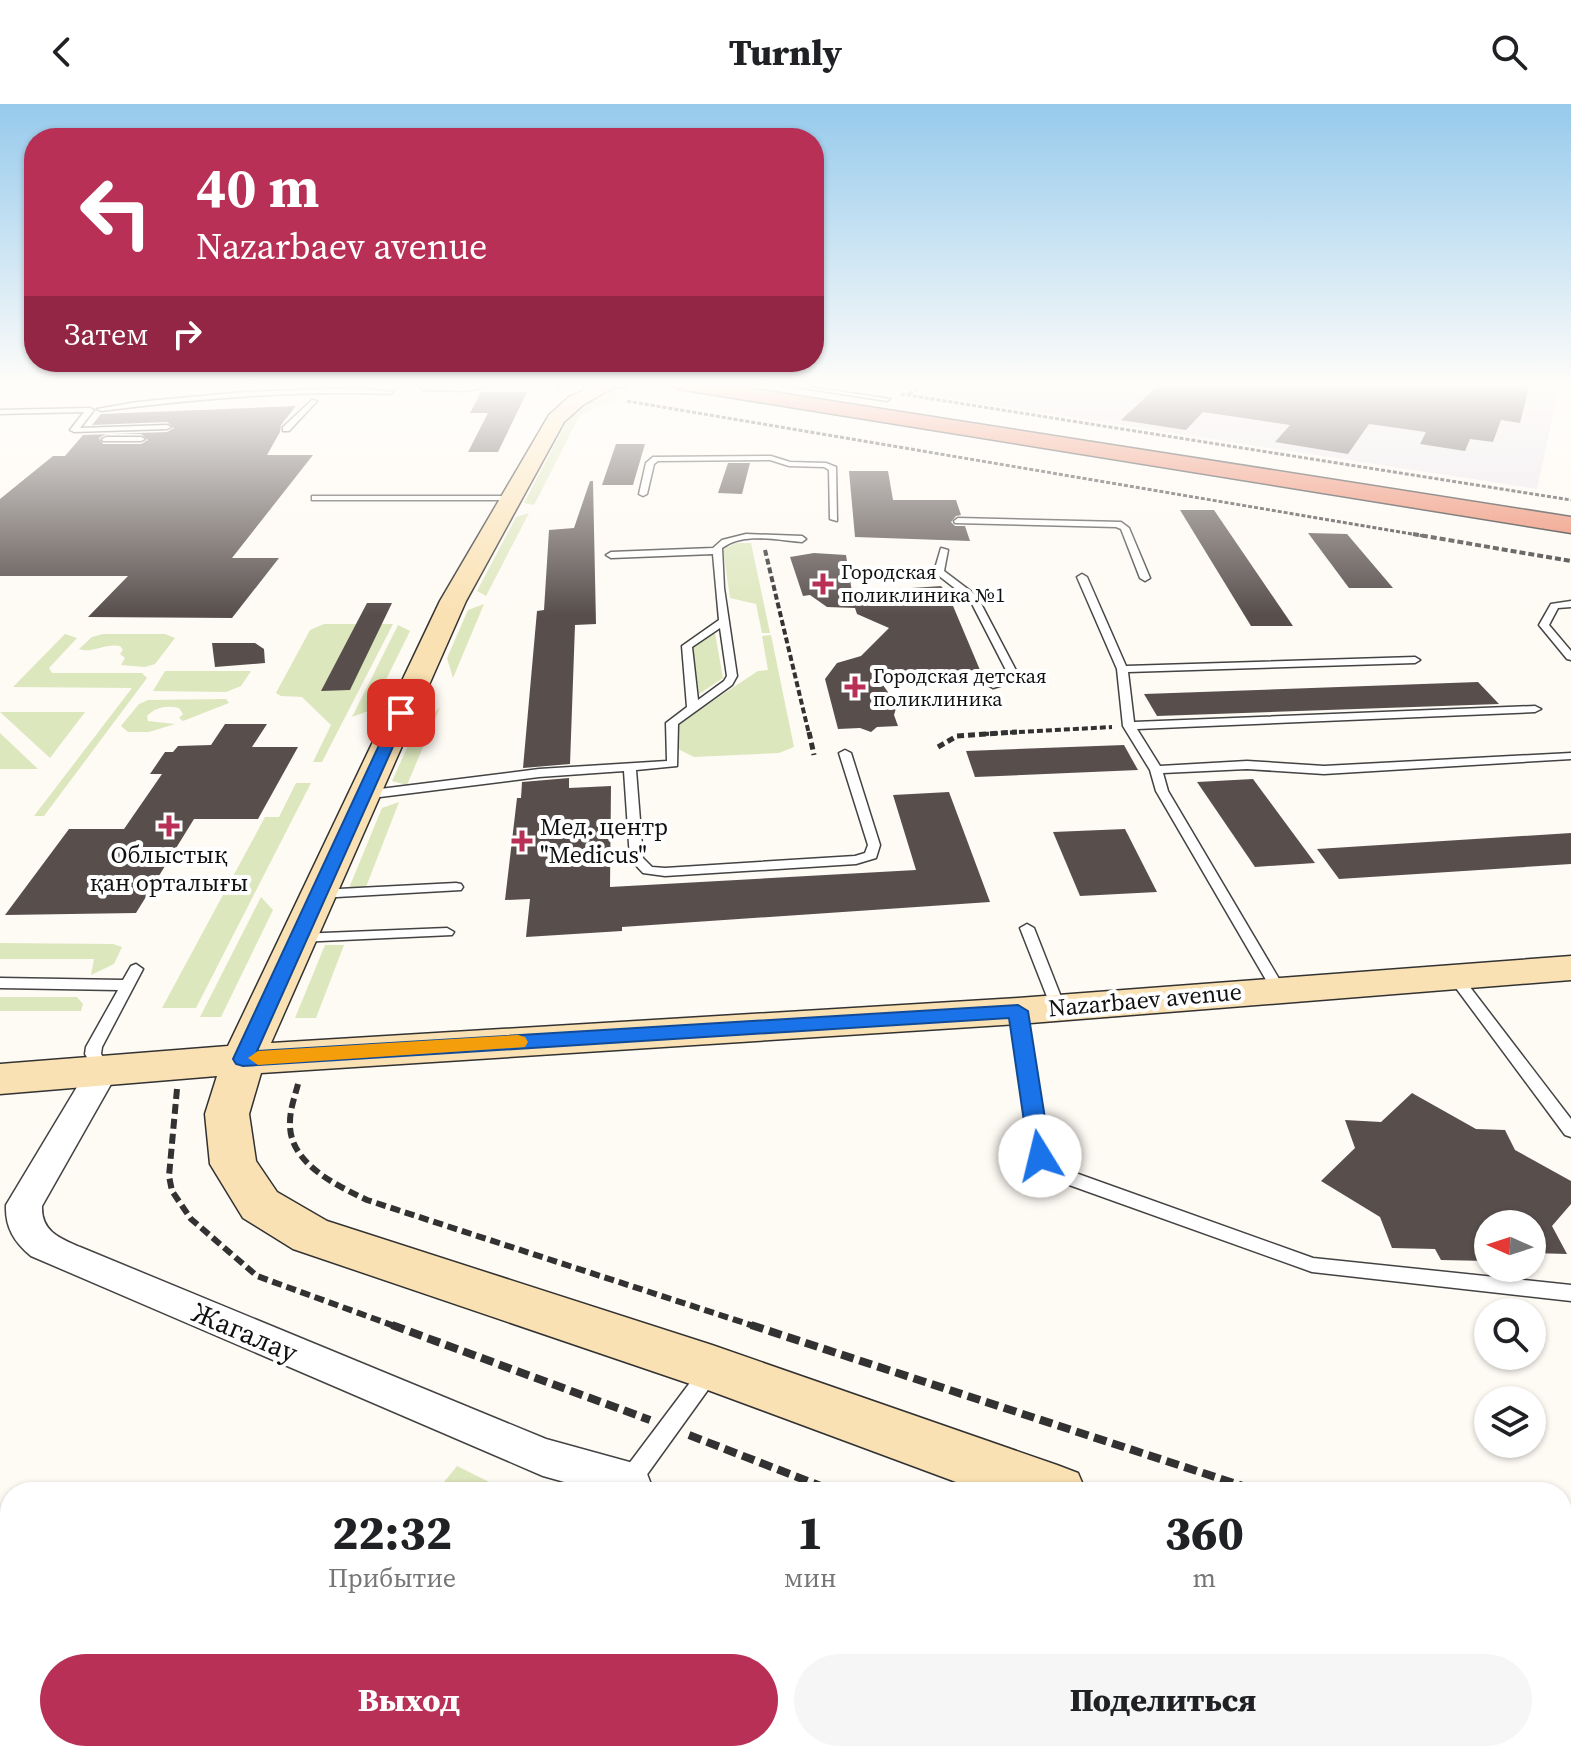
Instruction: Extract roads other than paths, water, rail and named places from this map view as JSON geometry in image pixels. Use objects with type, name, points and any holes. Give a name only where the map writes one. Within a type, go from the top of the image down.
[{"type":"highway","points":[[1176,460],[1571,525]]},
{"type":"street","points":[[532,460],[460,587],[243,1059],[227,1114],[233,1164],[260,1205],[310,1235],[712,1368],[1029,1482]]},
{"type":"street","name":"Nazarbaev avenue","points":[[0,1079],[243,1059],[1038,1009],[1571,968]]},
{"type":"street","name":"Жагалау","points":[[103,1070],[24,1205],[24,1228],[30,1237],[90,1267],[543,1457],[619,1482]]},
{"type":"lane","points":[[643,494],[650,463],[654,460]]},
{"type":"lane","points":[[778,460],[789,464],[826,465],[833,469],[834,519]]},
{"type":"lane","points":[[315,498],[510,498]]},
{"type":"lane","points":[[958,521],[1118,524],[1125,528],[1145,578]]},
{"type":"lane","points":[[363,795],[416,791],[539,773],[673,764],[671,727],[676,719],[731,680],[716,551],[720,543],[731,539],[802,539]]},
{"type":"lane","points":[[944,550],[939,572],[974,598],[1015,678],[993,685]]},
{"type":"lane","points":[[611,555],[716,551]]},
{"type":"lane","points":[[1082,577],[1122,669],[1129,726],[1156,770],[1162,791],[1278,989]]},
{"type":"lane","points":[[1571,604],[1554,606],[1544,625],[1571,657]]},
{"type":"lane","points":[[693,707],[687,646],[725,620]]},
{"type":"lane","points":[[1122,669],[1415,660]]},
{"type":"lane","points":[[1129,726],[1535,709]]},
{"type":"lane","points":[[630,767],[637,859],[648,870],[665,872],[856,860],[871,855],[874,845],[845,753]]},
{"type":"lane","points":[[1156,770],[1247,765],[1324,770],[1571,756]]},
{"type":"lane","points":[[319,894],[456,887]]},
{"type":"lane","points":[[1027,928],[1038,1009],[1040,1156],[1050,1171],[1312,1265],[1571,1293]]},
{"type":"lane","points":[[299,938],[447,932]]},
{"type":"lane","points":[[103,1070],[93,1054],[94,1047],[136,969]]},
{"type":"lane","points":[[1455,977],[1571,1131]]},
{"type":"lane","points":[[0,983],[126,985]]},
{"type":"lane","points":[[634,1482],[712,1368]]},
{"type":"place","name":"Городская поликлиника №1","points":[[823,584]]},
{"type":"place","name":"Городская детская поликлиника","points":[[855,687]]},
{"type":"place","name":"Облыстық қан орталығы","points":[[169,826]]},
{"type":"place","name":"Мед. центр \"Medicus\"","points":[[522,841]]}]
